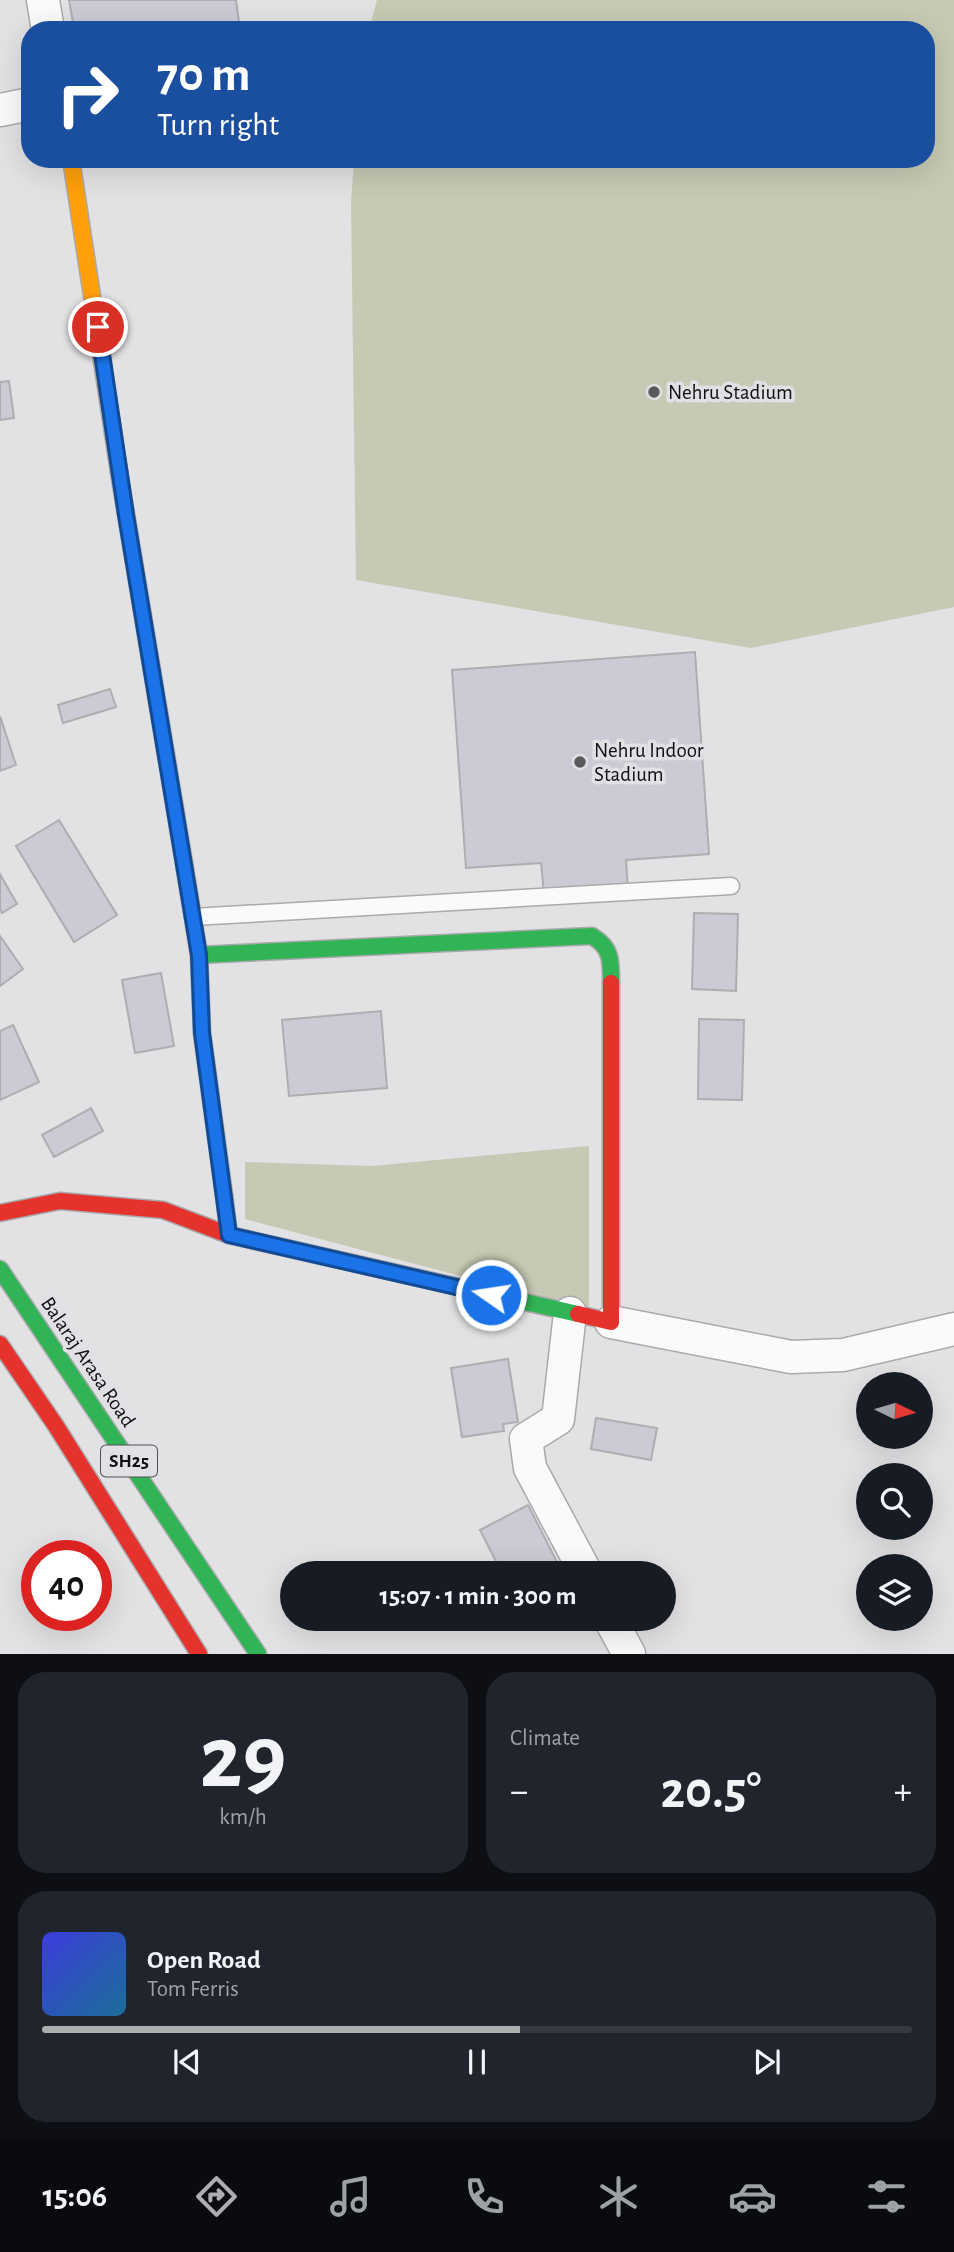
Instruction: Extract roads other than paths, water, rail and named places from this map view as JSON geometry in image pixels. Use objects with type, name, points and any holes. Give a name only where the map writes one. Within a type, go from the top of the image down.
[{"type":"street","points":[[43,0],[46,21]]},
{"type":"street","points":[[0,110],[21,106]]},
{"type":"street","points":[[72,168],[126,515],[199,955],[202,1033],[229,1235]]},
{"type":"street","points":[[199,955],[592,936],[604,943],[611,960],[611,1322]]},
{"type":"street","points":[[0,1213],[60,1201],[163,1210],[229,1235],[611,1322],[791,1357],[843,1355],[954,1329]]},
{"type":"street","name":"Balaraj Arasa Road","points":[[0,1269],[258,1654]]},
{"type":"street","points":[[570,1313],[558,1419],[526,1438],[530,1468],[580,1561]]},
{"type":"street","name":"SH25","points":[[0,1344],[15,1376],[56,1426],[199,1654]]},
{"type":"street","points":[[617,1631],[629,1654]]},
{"type":"lane","points":[[193,917],[731,886]]},
{"type":"place","name":"Nehru Stadium","points":[[654,392]]},
{"type":"place","name":"Nehru Indoor Stadium","points":[[580,762]]}]
